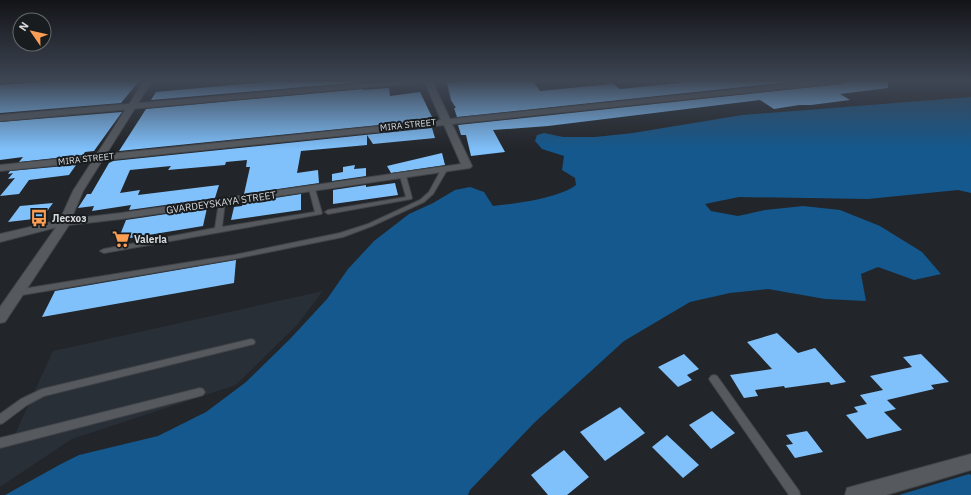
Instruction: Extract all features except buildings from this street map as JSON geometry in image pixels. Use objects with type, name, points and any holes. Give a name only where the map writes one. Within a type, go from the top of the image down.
[{"type":"street","points":[[0,318],[65,222],[78,191],[100,158],[132,104]]},
{"type":"street","points":[[0,118],[163,104]]},
{"type":"street","points":[[438,104],[445,121]]},
{"type":"street","name":"MIRA STREET","points":[[0,168],[612,104]]},
{"type":"street","name":"GVARDEYSKAYA STREET","points":[[0,238],[65,222],[222,202],[467,166],[445,121]]},
{"type":"street","points":[[854,495],[971,462]]},
{"type":"lane","points":[[16,293],[234,257],[341,236],[370,225],[422,201],[431,193],[444,170]]},
{"type":"lane","points":[[328,212],[409,198],[403,176]]},
{"type":"lane","points":[[104,251],[319,213],[312,189]]},
{"type":"lane","points":[[218,230],[222,202]]},
{"type":"lane","points":[[0,420],[24,402],[42,393],[251,342]]},
{"type":"lane","points":[[714,379],[795,495]]},
{"type":"lane","points":[[0,444],[200,392]]},
{"type":"shaded area","points":[[881,104],[971,104],[971,193],[958,190],[868,199],[739,197],[705,204],[711,211],[738,216],[765,210],[803,206],[840,210],[880,226],[922,252],[941,274],[914,280],[878,267],[861,274],[866,301],[825,299],[768,289],[730,293],[690,302],[624,341],[534,423],[470,490],[468,495],[5,495],[79,455],[158,436],[206,412],[246,382],[290,339],[327,299],[348,269],[374,241],[409,214],[433,203],[455,190],[470,187],[484,192],[493,206],[548,197],[568,190],[576,185],[575,178],[562,170],[564,156],[542,149],[535,141],[537,135],[544,133],[563,137],[595,137],[633,133],[742,115]]},
{"type":"shaded area","points":[[323,291],[297,325],[236,385],[72,439],[0,487],[0,449],[11,443],[53,351]]},
{"type":"shaded area","points":[[969,474],[971,475],[971,495],[899,495]]},
{"type":"place","name":"Лесхоз","points":[[39,218]]},
{"type":"place","name":"Valeria","points":[[121,239]]}]
